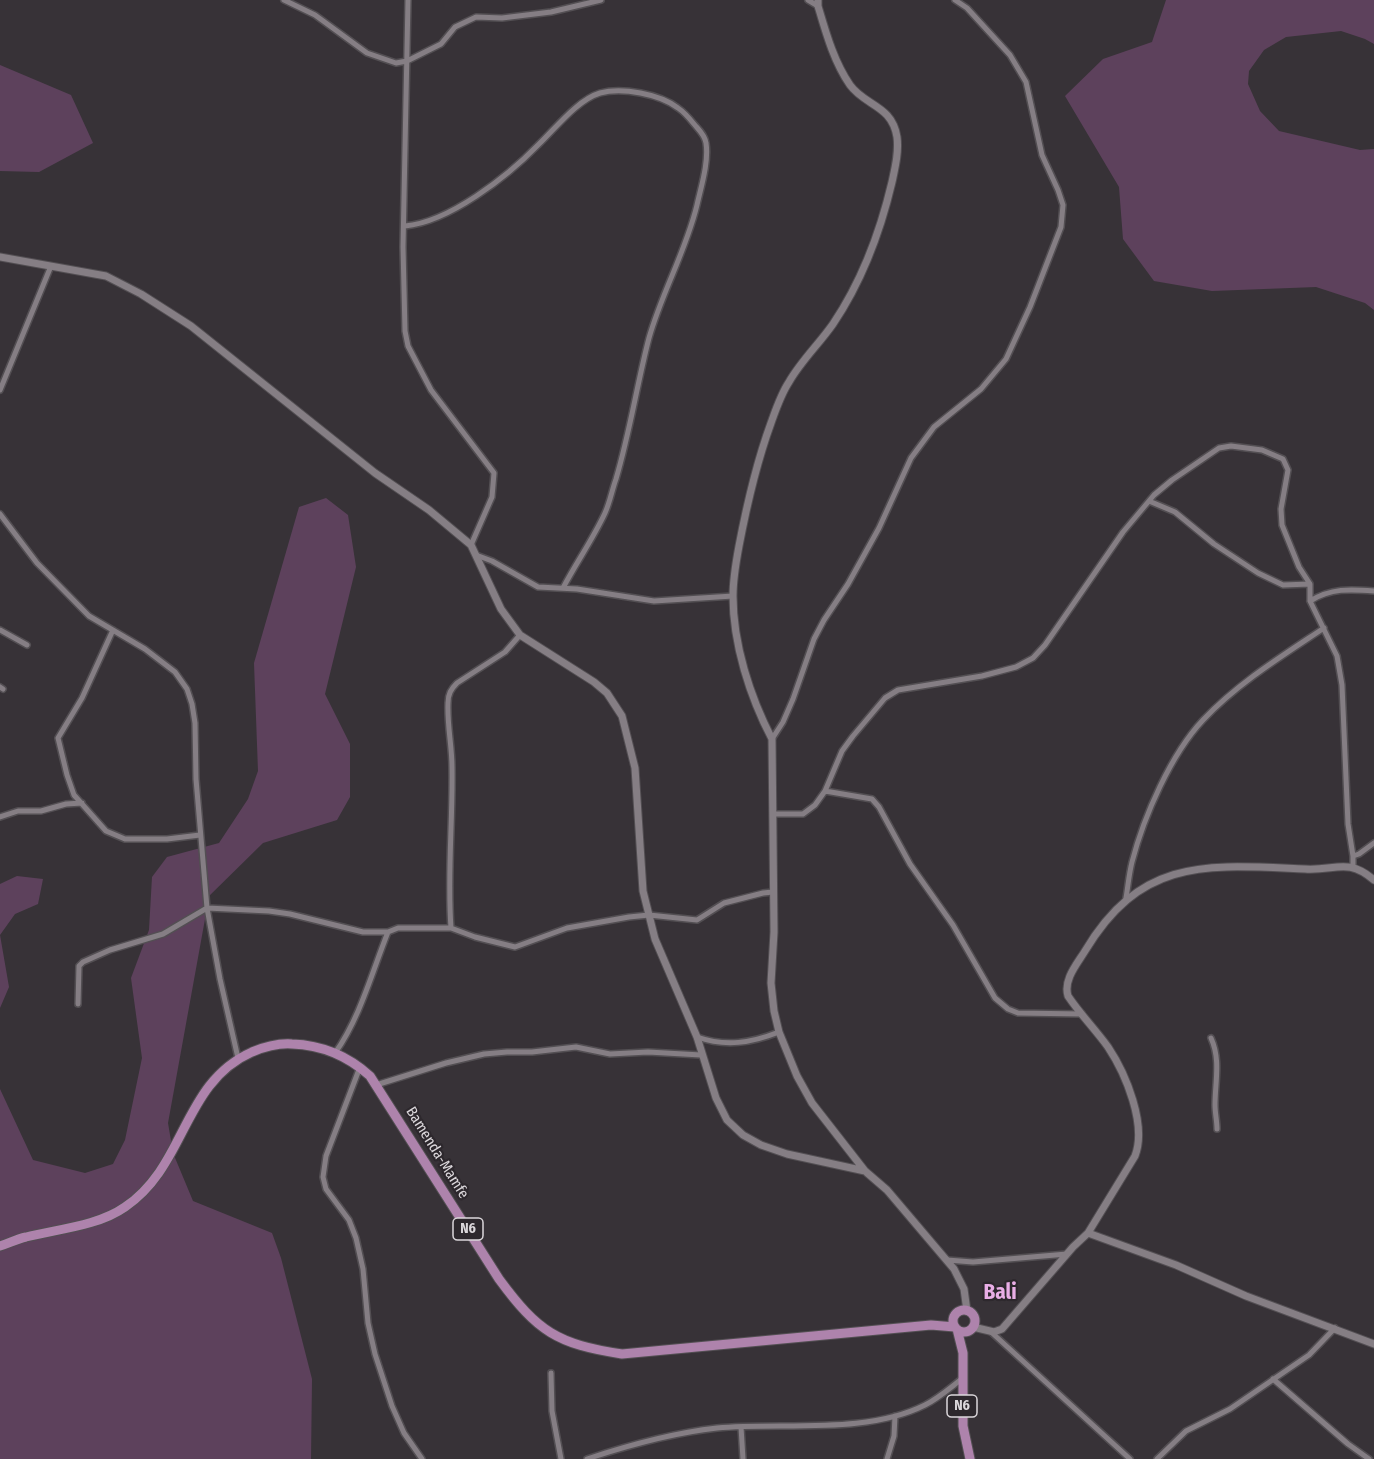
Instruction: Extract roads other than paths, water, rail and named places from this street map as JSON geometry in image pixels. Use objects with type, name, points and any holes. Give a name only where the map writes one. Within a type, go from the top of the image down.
[{"type":"highway","name":"Bamenda-Mamfe","points":[[0,1246],[88,1222],[120,1210],[149,1186],[161,1172],[173,1153],[193,1108],[220,1072],[238,1058],[258,1050],[287,1044],[304,1045],[335,1053],[360,1067],[376,1085],[499,1279],[532,1319],[545,1330],[564,1340],[586,1348],[622,1354],[931,1324],[966,1332],[971,1329]]},
{"type":"highway","name":"Bamenda-Mamfe","points":[[931,1324],[962,1310],[967,1311]]},
{"type":"highway","points":[[967,1311],[975,1320],[971,1329]]},
{"type":"highway","name":"N6","points":[[955,1315],[953,1323],[963,1353],[963,1426],[970,1459]]},
{"type":"highway","name":"N6","points":[[963,1353],[971,1329]]},
{"type":"street","points":[[284,0],[315,15],[368,53],[396,63],[407,61],[441,44],[455,27],[476,17],[502,18],[550,12],[601,0]]},
{"type":"street","points":[[408,0],[404,314],[408,346],[423,377],[440,405],[494,473],[492,497],[471,545]]},
{"type":"street","points":[[808,0],[818,3],[828,42],[851,87],[886,113],[893,124],[897,138],[897,153],[885,210],[868,259],[854,290],[831,326],[788,382],[758,457],[744,514],[736,564],[733,596],[738,643],[762,720],[772,739],[774,932],[771,983],[774,1011],[779,1032],[797,1076],[812,1102],[865,1171],[887,1190],[947,1260],[962,1281],[967,1311]]},
{"type":"street","points":[[772,739],[783,722],[793,699],[814,639],[879,528],[910,458],[934,427],[981,389],[1006,359],[1030,307],[1061,227],[1063,205],[1042,155],[1026,82],[1010,55],[967,8],[955,0]]},
{"type":"street","points":[[405,226],[430,221],[455,210],[492,184],[536,148],[574,110],[599,93],[632,91],[655,97],[678,107],[703,134],[706,154],[693,222],[650,335],[636,388],[623,456],[605,512],[563,588]]},
{"type":"street","points":[[0,257],[106,276],[141,294],[191,326],[365,466],[429,510],[471,545],[501,609],[520,635],[594,681],[608,693],[622,716],[635,768],[643,891],[655,939],[697,1037],[716,1098],[727,1120],[743,1135],[761,1145],[787,1154],[865,1171]]},
{"type":"street","points":[[0,390],[51,266]]},
{"type":"street","points":[[773,814],[803,814],[815,805],[825,791],[842,751],[885,698],[898,690],[982,676],[1016,667],[1034,658],[1124,532],[1149,501],[1172,480],[1219,448],[1237,446],[1273,454],[1282,459],[1288,470],[1282,497],[1282,525],[1299,567],[1310,584],[1310,601],[1337,656],[1342,685],[1348,824],[1353,867]]},
{"type":"street","points":[[1149,501],[1175,512],[1214,544],[1258,573],[1283,585],[1310,584]]},
{"type":"street","points":[[0,514],[37,563],[89,616],[145,649],[175,672],[187,689],[195,723],[196,779],[207,908],[238,1058]]},
{"type":"street","points":[[476,555],[492,561],[538,587],[563,588],[654,601],[733,596]]},
{"type":"street","points":[[1310,601],[1321,594],[1337,589],[1374,591]]},
{"type":"street","points":[[1126,898],[1132,864],[1148,815],[1169,770],[1202,721],[1245,683],[1324,628]]},
{"type":"street","points":[[0,630],[27,645]]},
{"type":"street","points":[[113,630],[82,698],[58,738],[74,795],[106,831],[125,839],[167,839],[200,835]]},
{"type":"street","points":[[451,928],[453,765],[449,696],[457,683],[505,652],[520,635]]},
{"type":"street","points":[[825,791],[872,799],[879,807],[910,864],[953,925],[995,998],[1008,1009],[1018,1013],[1082,1014]]},
{"type":"street","points":[[0,817],[18,811],[41,811],[66,804],[82,803]]},
{"type":"street","points":[[1353,856],[1374,843]]},
{"type":"street","points":[[971,1329],[990,1331],[1002,1329],[1066,1254],[1088,1233],[1101,1215],[1139,1147],[1139,1129],[1132,1101],[1120,1072],[1109,1049],[1068,996],[1066,984],[1093,938],[1126,898],[1164,877],[1202,868],[1247,866],[1311,870],[1353,867],[1362,870],[1374,880]]},
{"type":"street","points":[[78,1004],[79,966],[83,962],[110,950],[163,934],[207,908],[280,912],[363,932],[388,932],[398,928],[451,928],[515,947],[567,928],[649,915],[697,920],[724,903],[773,892]]},
{"type":"street","points":[[335,1053],[351,1025],[388,932]]},
{"type":"street","points":[[697,1037],[732,1044],[755,1041],[779,1032]]},
{"type":"street","points":[[1211,1038],[1216,1050],[1218,1076],[1215,1104],[1217,1129]]},
{"type":"street","points":[[376,1085],[446,1063],[484,1054],[576,1047],[610,1054],[648,1052],[701,1055]]},
{"type":"street","points":[[360,1067],[326,1156],[323,1177],[326,1189],[349,1221],[356,1238],[363,1269],[371,1333],[392,1407],[404,1433],[422,1459]]},
{"type":"street","points":[[1088,1233],[1176,1265],[1246,1296],[1374,1344]]},
{"type":"street","points":[[947,1260],[973,1262],[1066,1254]]},
{"type":"street","points":[[1157,1459],[1186,1431],[1230,1409],[1318,1348],[1335,1328]]},
{"type":"street","points":[[990,1331],[1130,1459]]},
{"type":"street","points":[[551,1373],[552,1411],[561,1459]]},
{"type":"street","points":[[587,1459],[660,1437],[691,1432],[741,1427],[852,1423],[895,1416],[925,1405],[963,1378]]},
{"type":"street","points":[[1273,1379],[1348,1444],[1369,1459]]},
{"type":"street","points":[[887,1459],[894,1436],[895,1416]]},
{"type":"street","points":[[741,1427],[743,1459]]},
{"type":"street","points":[[610,1451],[613,1458]]},
{"type":"district","name":"Bali","points":[[1000,1293]]}]
